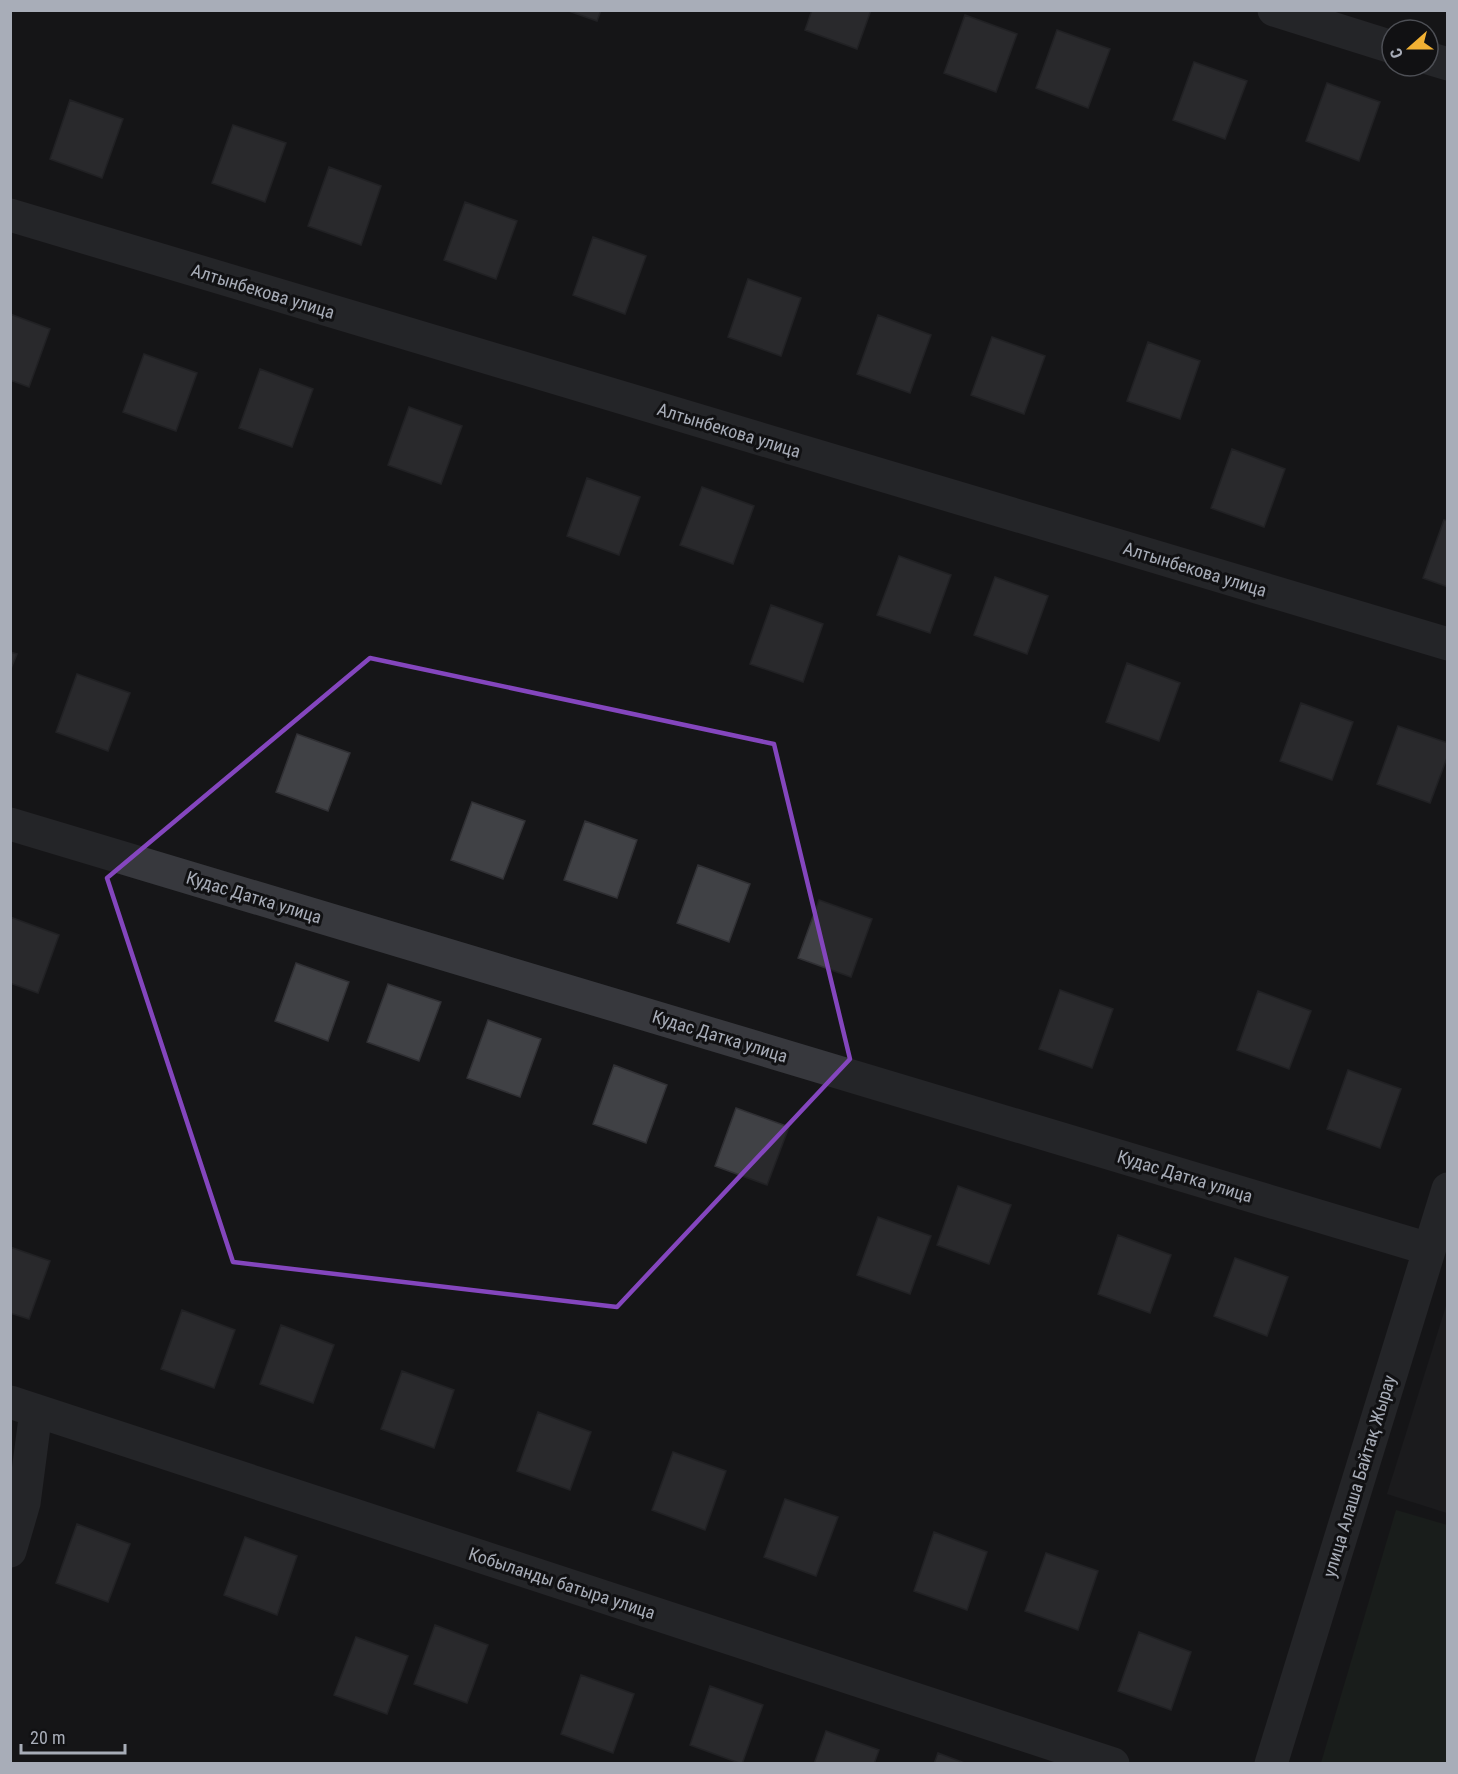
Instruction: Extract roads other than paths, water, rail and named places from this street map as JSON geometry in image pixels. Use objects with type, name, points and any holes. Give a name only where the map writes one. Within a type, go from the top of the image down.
[{"type":"street","points":[[1275,10],[1380,43]]},
{"type":"street","name":"Алтынбекова улица","points":[[10,215],[1448,644]]},
{"type":"street","name":"Кудас Датка улица","points":[[10,824],[1429,1249]]},
{"type":"street","name":"улица Алаша Байтақ Жырау","points":[[1271,1764],[1448,1189]]},
{"type":"street","points":[[10,1551],[24,1503],[23,1406]]},
{"type":"street","name":"Кобыланды батыра улица","points":[[23,1406],[1113,1764]]}]
